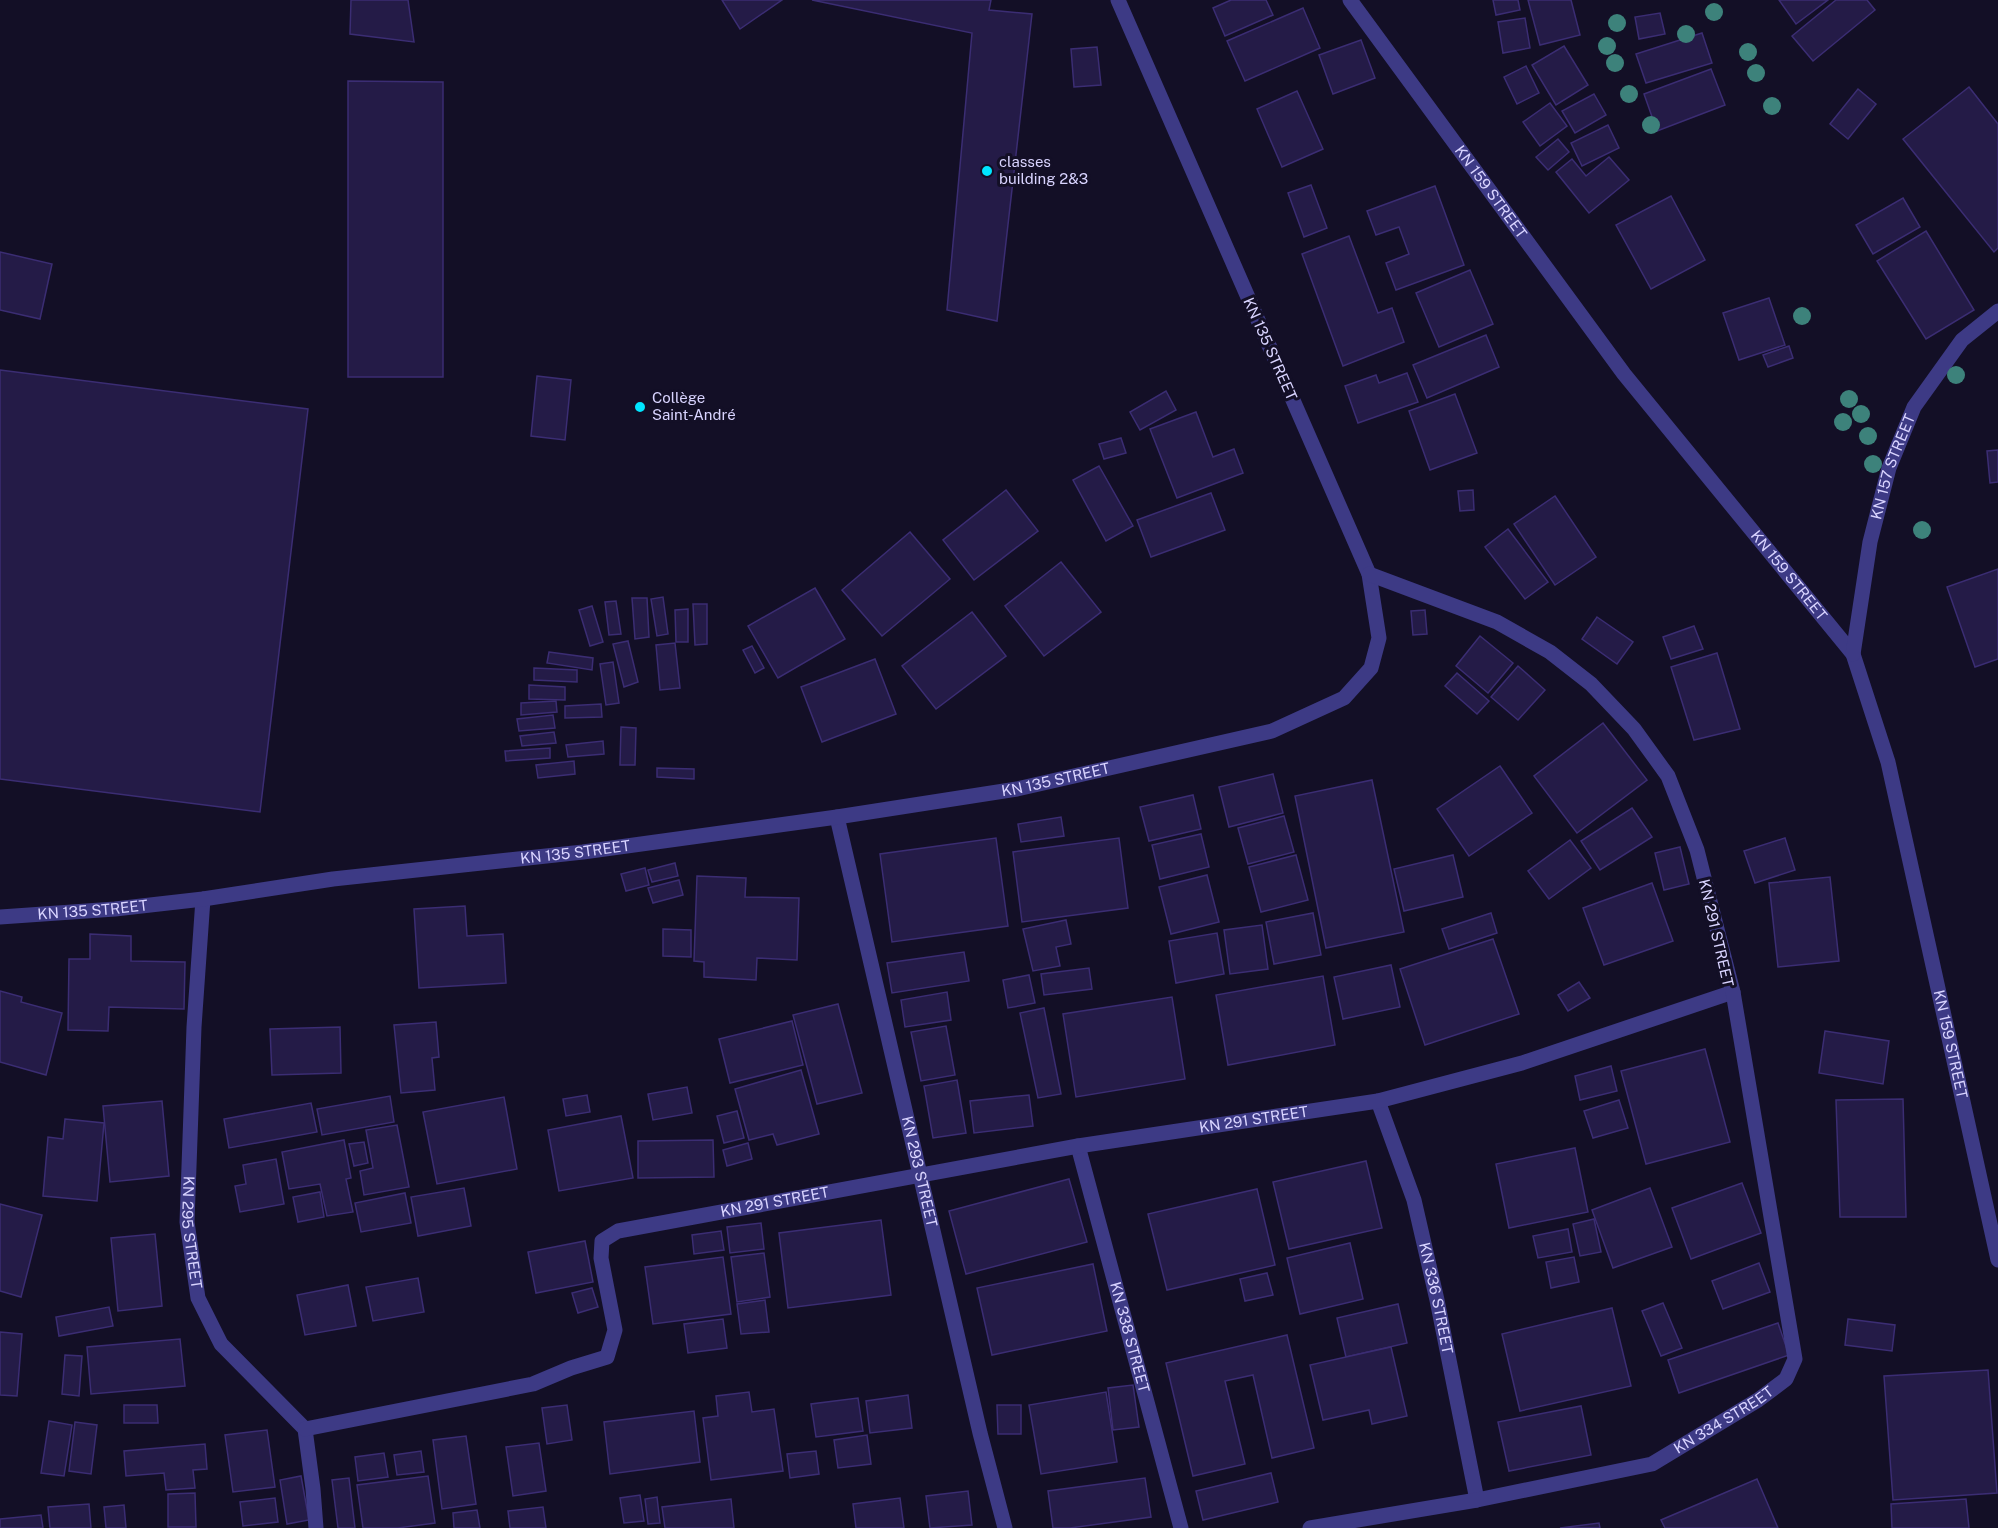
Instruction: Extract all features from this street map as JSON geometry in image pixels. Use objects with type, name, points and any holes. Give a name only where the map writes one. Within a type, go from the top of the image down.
[{"type":"street","name":"KN 135 STREET","points":[[0,917],[115,909],[333,879],[583,852],[837,817],[1017,789],[1272,731],[1344,698],[1371,668],[1379,638],[1369,574],[1118,0]]},
{"type":"street","name":"KN 159 STREET","points":[[1350,0],[1624,374],[1853,654],[1888,762],[1998,1260]]},
{"type":"street","name":"KN 157 STREET","points":[[1853,654],[1870,542],[1888,468],[1914,407],[1962,340],[1998,311]]},
{"type":"street","name":"KN 291 STREET","points":[[305,1429],[533,1384],[571,1368],[607,1357],[615,1330],[601,1258],[602,1241],[618,1231],[1078,1146],[1378,1101],[1522,1063],[1732,992],[1697,850],[1668,776],[1634,729],[1591,684],[1550,652],[1497,622],[1369,574]]},
{"type":"street","name":"KN 293 STREET","points":[[837,817],[980,1433],[1005,1528]]},
{"type":"street","name":"KN 295 STREET","points":[[203,898],[193,1038],[187,1222],[198,1298],[221,1344],[305,1429]]},
{"type":"street","name":"KN 334 STREET","points":[[1310,1528],[1477,1500],[1652,1464],[1758,1400],[1786,1379],[1795,1359],[1732,992]]},
{"type":"street","name":"KN 336 STREET","points":[[1378,1101],[1414,1200],[1437,1300],[1477,1500]]},
{"type":"street","name":"KN 338 STREET","points":[[1078,1146],[1181,1528]]},
{"type":"street","points":[[305,1429],[316,1528]]},
{"type":"building","points":[[351,0],[408,0],[414,42],[350,34]]},
{"type":"building","points":[[722,0],[782,0],[740,29]]},
{"type":"building","name":"classes building 2&3","points":[[812,0],[991,0],[989,10],[1032,14],[997,321],[947,310],[972,33]]},
{"type":"building","points":[[1231,0],[1266,0],[1273,15],[1225,36],[1213,8]]},
{"type":"building","points":[[1493,0],[1518,0],[1520,10],[1496,15]]},
{"type":"building","points":[[1528,0],[1571,0],[1580,35],[1540,45]]},
{"type":"building","points":[[1779,0],[1828,0],[1796,24]]},
{"type":"building","points":[[1836,0],[1867,0],[1875,10],[1813,61],[1792,36]]},
{"type":"building","points":[[1303,8],[1320,48],[1245,81],[1227,41]]},
{"type":"building","points":[[1660,13],[1665,34],[1639,39],[1635,17]]},
{"type":"building","points":[[1525,18],[1530,48],[1503,53],[1498,22]]},
{"type":"building","points":[[1702,33],[1712,63],[1646,83],[1636,54]]},
{"type":"building","points":[[1361,40],[1375,78],[1333,94],[1319,55]]},
{"type":"building","points":[[1564,46],[1588,85],[1556,105],[1532,65]]},
{"type":"building","points":[[1097,47],[1101,85],[1074,87],[1071,49]]},
{"type":"building","points":[[1526,66],[1539,93],[1517,104],[1504,77]]},
{"type":"building","points":[[1711,69],[1725,105],[1657,131],[1644,94]]},
{"type":"building","points":[[348,81],[443,82],[443,377],[348,377]]},
{"type":"building","points":[[1969,87],[1998,124],[1998,248],[1994,252],[1903,139]]},
{"type":"building","points":[[1858,89],[1876,104],[1848,139],[1830,124]]},
{"type":"building","points":[[1297,91],[1323,149],[1282,167],[1257,109]]},
{"type":"building","points":[[1594,94],[1606,115],[1575,133],[1562,111]]},
{"type":"building","points":[[1550,103],[1567,126],[1540,146],[1523,122]]},
{"type":"building","points":[[1608,125],[1619,148],[1582,166],[1571,143]]},
{"type":"building","points":[[1558,139],[1569,152],[1548,170],[1536,157]]},
{"type":"building","points":[[1609,157],[1629,180],[1589,213],[1556,172],[1572,159],[1586,176]]},
{"type":"building","points":[[1311,185],[1327,228],[1304,237],[1288,193]]},
{"type":"building","points":[[1435,186],[1464,265],[1396,290],[1386,263],[1409,254],[1399,227],[1376,235],[1367,211]]},
{"type":"building","points":[[1671,196],[1705,260],[1651,289],[1616,225]]},
{"type":"building","points":[[1903,198],[1920,227],[1873,254],[1856,225]]},
{"type":"building","points":[[1926,231],[1974,310],[1926,339],[1877,261]]},
{"type":"building","points":[[1349,236],[1378,313],[1392,308],[1404,342],[1343,366],[1302,254]]},
{"type":"building","points":[[0,252],[52,264],[40,319],[0,310]]},
{"type":"building","points":[[1470,270],[1493,324],[1439,347],[1416,293]]},
{"type":"building","points":[[1769,298],[1785,345],[1739,360],[1723,313]]},
{"type":"building","points":[[1486,335],[1499,367],[1427,398],[1413,365]]},
{"type":"building","points":[[1789,346],[1793,358],[1768,367],[1763,355]]},
{"type":"building","points":[[0,370],[308,409],[260,812],[0,779]]},
{"type":"building","points":[[1407,373],[1418,402],[1358,423],[1345,386],[1376,375],[1379,383]]},
{"type":"building","points":[[537,376],[571,380],[565,440],[531,436]]},
{"type":"building","points":[[1166,391],[1176,410],[1140,430],[1130,412]]},
{"type":"building","points":[[1455,394],[1477,453],[1430,470],[1409,411]]},
{"type":"building","points":[[1196,412],[1213,457],[1234,449],[1243,473],[1177,498],[1150,429]]},
{"type":"building","points":[[1121,438],[1126,453],[1104,459],[1099,444]]},
{"type":"building","points":[[1998,450],[1998,482],[1990,483],[1987,451]]},
{"type":"building","points":[[1099,466],[1133,526],[1106,541],[1073,480]]},
{"type":"building","points":[[1006,490],[1038,531],[974,580],[943,540]]},
{"type":"building","points":[[1473,490],[1474,510],[1460,511],[1458,491]]},
{"type":"building","points":[[1211,493],[1225,530],[1151,557],[1137,520]]},
{"type":"building","points":[[1555,496],[1596,557],[1555,585],[1514,524]]},
{"type":"building","points":[[1508,529],[1548,582],[1525,599],[1485,547]]},
{"type":"building","points":[[910,532],[950,579],[882,636],[842,590]]},
{"type":"building","points":[[1061,562],[1101,612],[1044,656],[1005,606]]},
{"type":"building","points":[[1998,569],[1998,659],[1975,667],[1947,587]]},
{"type":"building","points":[[815,588],[845,639],[778,678],[748,626]]},
{"type":"building","points":[[663,597],[668,634],[657,636],[651,599]]},
{"type":"building","points":[[632,598],[647,598],[649,637],[635,639]]},
{"type":"building","points":[[616,601],[621,634],[609,635],[605,602]]},
{"type":"building","points":[[693,604],[707,604],[707,644],[695,645]]},
{"type":"building","points":[[592,606],[603,642],[590,646],[579,610]]},
{"type":"building","points":[[688,609],[688,642],[676,642],[675,610]]},
{"type":"building","points":[[1425,610],[1427,634],[1413,635],[1411,611]]},
{"type":"building","points":[[972,612],[1006,656],[936,709],[902,666]]},
{"type":"building","points":[[1597,617],[1633,642],[1617,664],[1582,639]]},
{"type":"building","points":[[1694,626],[1703,649],[1671,659],[1663,637]]},
{"type":"building","points":[[1480,636],[1513,663],[1488,693],[1456,666]]},
{"type":"building","points":[[628,641],[638,682],[624,687],[613,644]]},
{"type":"building","points":[[675,643],[680,688],[660,690],[656,645]]},
{"type":"building","points":[[752,646],[764,668],[755,673],[743,650]]},
{"type":"building","points":[[549,652],[593,658],[592,670],[547,663]]},
{"type":"building","points":[[1717,653],[1740,729],[1694,740],[1671,667]]},
{"type":"building","points":[[875,659],[896,714],[822,742],[801,687]]},
{"type":"building","points":[[613,662],[619,703],[606,705],[600,664]]},
{"type":"building","points":[[1518,666],[1545,690],[1518,720],[1491,697]]},
{"type":"building","points":[[534,668],[577,670],[577,682],[534,680]]},
{"type":"building","points":[[1457,673],[1489,701],[1477,714],[1445,686]]},
{"type":"building","points":[[529,685],[565,687],[565,700],[529,699]]},
{"type":"building","points":[[556,701],[557,712],[521,715],[521,703]]},
{"type":"building","points":[[601,704],[602,717],[565,718],[565,706]]},
{"type":"building","points":[[553,715],[555,728],[519,731],[517,719]]},
{"type":"building","points":[[1603,723],[1647,780],[1577,833],[1534,776]]},
{"type":"building","points":[[621,727],[636,728],[635,765],[620,765]]},
{"type":"building","points":[[554,732],[556,743],[522,746],[520,736]]},
{"type":"building","points":[[603,741],[604,754],[568,757],[566,745]]},
{"type":"building","points":[[550,748],[550,758],[506,761],[505,751]]},
{"type":"building","points":[[574,761],[575,774],[538,778],[536,765]]},
{"type":"building","points":[[1500,766],[1532,813],[1469,856],[1437,809]]},
{"type":"building","points":[[657,768],[694,769],[694,779],[657,777]]},
{"type":"building","points":[[1273,774],[1283,813],[1229,827],[1219,787]]},
{"type":"building","points":[[1372,780],[1404,932],[1326,948],[1295,796]]},
{"type":"building","points":[[1193,795],[1201,829],[1149,841],[1140,807]]},
{"type":"building","points":[[1632,808],[1652,837],[1600,870],[1581,841]]},
{"type":"building","points":[[1284,816],[1294,852],[1248,864],[1238,828]]},
{"type":"building","points":[[1061,817],[1064,836],[1021,842],[1018,824]]},
{"type":"building","points":[[1201,834],[1209,867],[1160,879],[1152,845]]},
{"type":"building","points":[[996,838],[1008,926],[892,942],[880,854]]},
{"type":"building","points":[[1119,838],[1128,908],[1022,922],[1013,852]]},
{"type":"building","points":[[1785,838],[1795,870],[1755,883],[1744,851]]},
{"type":"building","points":[[1570,840],[1591,868],[1549,899],[1528,871]]},
{"type":"building","points":[[1680,847],[1689,884],[1664,890],[1655,853]]},
{"type":"building","points":[[1296,855],[1308,900],[1261,912],[1249,867]]},
{"type":"building","points":[[1453,855],[1463,897],[1404,911],[1394,869]]},
{"type":"building","points":[[675,863],[678,876],[652,882],[648,870]]},
{"type":"building","points":[[645,868],[649,885],[626,891],[621,874]]},
{"type":"building","points":[[1207,875],[1219,922],[1171,934],[1159,887]]},
{"type":"building","points":[[697,876],[746,878],[745,897],[799,898],[797,960],[757,958],[756,980],[704,977],[704,962],[694,961]]},
{"type":"building","points":[[1830,877],[1839,961],[1778,967],[1769,883]]},
{"type":"building","points":[[679,880],[683,895],[653,903],[648,888]]},
{"type":"building","points":[[1652,883],[1673,941],[1604,965],[1583,908]]},
{"type":"building","points":[[465,906],[467,936],[503,934],[506,983],[419,988],[414,909]]},
{"type":"building","points":[[1313,913],[1321,955],[1274,964],[1266,922]]},
{"type":"building","points":[[1491,913],[1497,933],[1449,949],[1442,929]]},
{"type":"building","points":[[1066,920],[1071,944],[1056,947],[1060,966],[1033,971],[1023,929]]},
{"type":"building","points":[[1262,925],[1268,969],[1230,974],[1224,930]]},
{"type":"building","points":[[663,929],[691,930],[691,957],[663,956]]},
{"type":"building","points":[[1217,933],[1224,974],[1176,983],[1169,941]]},
{"type":"building","points":[[90,934],[131,936],[131,961],[185,962],[184,1009],[109,1007],[108,1031],[68,1030],[69,959],[90,959]]},
{"type":"building","points":[[1493,939],[1519,1014],[1425,1045],[1400,969]]},
{"type":"building","points":[[964,952],[969,981],[892,993],[887,963]]},
{"type":"building","points":[[1391,965],[1400,1007],[1343,1019],[1334,977]]},
{"type":"building","points":[[1089,968],[1092,989],[1044,995],[1041,974]]},
{"type":"building","points":[[1029,975],[1035,1003],[1008,1008],[1003,980]]},
{"type":"building","points":[[1323,976],[1335,1045],[1228,1065],[1216,995]]},
{"type":"building","points":[[1579,982],[1590,998],[1568,1011],[1558,995]]},
{"type":"building","points":[[0,991],[22,997],[21,1002],[62,1013],[46,1075],[0,1062]]},
{"type":"building","points":[[947,992],[951,1020],[905,1027],[901,1000]]},
{"type":"building","points":[[1172,997],[1185,1079],[1076,1097],[1063,1014]]},
{"type":"building","points":[[838,1004],[862,1093],[817,1104],[793,1015]]},
{"type":"building","points":[[1044,1008],[1061,1094],[1038,1098],[1020,1013]]},
{"type":"building","points":[[792,1021],[803,1065],[730,1083],[719,1039]]},
{"type":"building","points":[[436,1022],[439,1057],[432,1058],[435,1090],[401,1093],[394,1025]]},
{"type":"building","points":[[946,1026],[955,1075],[921,1081],[911,1032]]},
{"type":"building","points":[[340,1027],[341,1073],[272,1075],[270,1029]]},
{"type":"building","points":[[1825,1031],[1889,1041],[1883,1084],[1819,1073]]},
{"type":"building","points":[[1705,1049],[1730,1142],[1646,1164],[1621,1071]]},
{"type":"building","points":[[1611,1066],[1617,1091],[1580,1100],[1575,1076]]},
{"type":"building","points":[[801,1070],[819,1134],[777,1145],[773,1134],[749,1140],[735,1089]]},
{"type":"building","points":[[957,1080],[966,1133],[933,1138],[924,1086]]},
{"type":"building","points":[[687,1087],[692,1113],[653,1120],[648,1094]]},
{"type":"building","points":[[587,1095],[590,1112],[566,1116],[563,1099]]},
{"type":"building","points":[[1029,1095],[1033,1126],[974,1133],[970,1101]]},
{"type":"building","points":[[390,1096],[394,1122],[322,1135],[317,1109]]},
{"type":"building","points":[[504,1097],[517,1169],[437,1184],[423,1112]]},
{"type":"building","points":[[1903,1099],[1906,1217],[1840,1217],[1836,1100]]},
{"type":"building","points":[[1619,1100],[1628,1128],[1593,1138],[1584,1111]]},
{"type":"building","points":[[162,1101],[169,1176],[110,1182],[103,1106]]},
{"type":"building","points":[[311,1103],[317,1132],[229,1148],[224,1119]]},
{"type":"building","points":[[737,1111],[744,1138],[724,1143],[717,1116]]},
{"type":"building","points":[[621,1116],[633,1178],[559,1191],[548,1130]]},
{"type":"building","points":[[65,1119],[104,1123],[97,1201],[43,1196],[48,1137],[63,1139]]},
{"type":"building","points":[[397,1125],[409,1187],[364,1195],[360,1171],[373,1168],[366,1130]]},
{"type":"building","points":[[344,1140],[351,1178],[346,1179],[353,1212],[327,1216],[320,1184],[289,1189],[282,1152]]},
{"type":"building","points":[[713,1140],[714,1177],[638,1178],[638,1141]]},
{"type":"building","points":[[364,1142],[368,1163],[354,1166],[349,1144]]},
{"type":"building","points":[[748,1143],[752,1159],[727,1166],[723,1150]]},
{"type":"building","points":[[1575,1148],[1588,1212],[1509,1228],[1496,1164]]},
{"type":"building","points":[[276,1159],[284,1204],[240,1212],[235,1186],[246,1184],[243,1165]]},
{"type":"building","points":[[1366,1161],[1382,1228],[1289,1249],[1273,1182]]},
{"type":"building","points":[[1069,1179],[1087,1242],[966,1274],[949,1211]]},
{"type":"building","points":[[1742,1183],[1761,1233],[1691,1259],[1672,1208]]},
{"type":"building","points":[[464,1188],[471,1226],[418,1236],[411,1197]]},
{"type":"building","points":[[1650,1188],[1672,1247],[1613,1268],[1592,1210]]},
{"type":"building","points":[[1257,1189],[1275,1265],[1167,1290],[1148,1214]]},
{"type":"building","points":[[320,1192],[324,1217],[298,1222],[293,1197]]},
{"type":"building","points":[[405,1193],[411,1223],[361,1232],[355,1203]]},
{"type":"building","points":[[0,1204],[42,1215],[21,1297],[0,1291]]},
{"type":"building","points":[[1594,1219],[1601,1252],[1580,1256],[1573,1224]]},
{"type":"building","points":[[881,1220],[891,1295],[788,1308],[779,1233]]},
{"type":"building","points":[[761,1223],[764,1249],[730,1253],[727,1227]]},
{"type":"building","points":[[1568,1229],[1572,1252],[1538,1258],[1533,1236]]},
{"type":"building","points":[[721,1231],[724,1250],[694,1254],[692,1235]]},
{"type":"building","points":[[155,1234],[162,1306],[118,1311],[111,1238]]},
{"type":"building","points":[[585,1241],[593,1282],[536,1293],[528,1252]]},
{"type":"building","points":[[1350,1243],[1363,1299],[1300,1314],[1287,1258]]},
{"type":"building","points":[[764,1253],[770,1297],[737,1302],[731,1257]]},
{"type":"building","points":[[723,1257],[731,1314],[653,1324],[645,1267]]},
{"type":"building","points":[[1574,1257],[1579,1282],[1551,1288],[1546,1262]]},
{"type":"building","points":[[1759,1263],[1770,1292],[1723,1309],[1712,1281]]},
{"type":"building","points":[[1093,1264],[1107,1331],[992,1355],[977,1288]]},
{"type":"building","points":[[1267,1273],[1273,1295],[1245,1301],[1240,1279]]},
{"type":"building","points":[[418,1278],[424,1312],[373,1321],[366,1287]]},
{"type":"building","points":[[348,1285],[356,1326],[305,1335],[297,1295]]},
{"type":"building","points":[[592,1288],[598,1307],[578,1313],[572,1293]]},
{"type":"building","points":[[765,1300],[769,1332],[741,1334],[737,1304]]},
{"type":"building","points":[[1663,1303],[1682,1348],[1661,1356],[1642,1311]]},
{"type":"building","points":[[1398,1304],[1407,1343],[1346,1357],[1337,1318]]},
{"type":"building","points":[[109,1307],[113,1326],[59,1336],[56,1317]]},
{"type":"building","points":[[1612,1308],[1631,1386],[1520,1411],[1502,1334]]},
{"type":"building","points":[[723,1319],[727,1348],[688,1353],[684,1324]]},
{"type":"building","points":[[1848,1319],[1895,1325],[1892,1351],[1845,1345]]},
{"type":"building","points":[[1778,1323],[1789,1355],[1679,1393],[1668,1360]]},
{"type":"building","points":[[0,1332],[22,1334],[17,1396],[0,1395]]},
{"type":"building","points":[[1287,1335],[1314,1448],[1272,1458],[1253,1375],[1225,1381],[1245,1464],[1193,1476],[1166,1363]]},
{"type":"building","points":[[180,1339],[185,1386],[91,1394],[87,1347]]},
{"type":"building","points":[[1391,1347],[1407,1416],[1372,1424],[1369,1410],[1323,1420],[1310,1365]]},
{"type":"building","points":[[65,1355],[82,1356],[79,1396],[62,1394]]},
{"type":"building","points":[[1988,1370],[1997,1493],[1893,1500],[1884,1376]]},
{"type":"building","points":[[1133,1385],[1139,1427],[1113,1430],[1108,1388]]},
{"type":"building","points":[[749,1392],[752,1412],[774,1409],[783,1471],[711,1480],[703,1418],[718,1416],[716,1396]]},
{"type":"building","points":[[1106,1392],[1117,1462],[1041,1474],[1029,1405]]},
{"type":"building","points":[[908,1395],[912,1428],[870,1433],[866,1401]]},
{"type":"building","points":[[858,1398],[863,1431],[816,1437],[811,1404]]},
{"type":"building","points":[[124,1405],[157,1405],[158,1423],[124,1423]]},
{"type":"building","points":[[567,1405],[572,1440],[547,1444],[542,1408]]},
{"type":"building","points":[[997,1405],[1021,1405],[1021,1434],[998,1434]]},
{"type":"building","points":[[1581,1406],[1591,1455],[1509,1471],[1498,1422]]},
{"type":"building","points":[[694,1411],[700,1462],[610,1474],[604,1422]]},
{"type":"building","points":[[49,1421],[72,1425],[64,1476],[41,1473]]},
{"type":"building","points":[[75,1422],[97,1425],[91,1474],[69,1471]]},
{"type":"building","points":[[267,1430],[275,1487],[233,1492],[225,1435]]},
{"type":"building","points":[[867,1435],[871,1464],[838,1468],[834,1440]]},
{"type":"building","points":[[466,1436],[476,1504],[442,1509],[433,1440]]},
{"type":"building","points":[[539,1443],[546,1491],[513,1496],[506,1447]]},
{"type":"building","points":[[205,1444],[207,1469],[193,1470],[195,1488],[166,1490],[164,1473],[126,1476],[124,1451]]},
{"type":"building","points":[[421,1451],[424,1472],[397,1475],[394,1455]]},
{"type":"building","points":[[816,1451],[819,1474],[790,1478],[787,1454]]},
{"type":"building","points":[[384,1453],[388,1477],[358,1481],[355,1457]]},
{"type":"building","points":[[1271,1473],[1278,1502],[1203,1520],[1196,1491]]},
{"type":"building","points":[[301,1476],[309,1520],[287,1524],[280,1480]]},
{"type":"building","points":[[428,1476],[435,1523],[398,1528],[363,1528],[357,1485]]},
{"type":"building","points":[[349,1478],[355,1528],[338,1528],[332,1480]]},
{"type":"building","points":[[1145,1478],[1151,1517],[1070,1528],[1053,1528],[1048,1491]]},
{"type":"building","points":[[1757,1479],[1778,1528],[1665,1528],[1661,1520]]},
{"type":"building","points":[[968,1491],[972,1525],[930,1528],[926,1496]]},
{"type":"building","points":[[195,1493],[196,1527],[168,1527],[168,1494]]},
{"type":"building","points":[[640,1495],[644,1521],[624,1523],[620,1498]]},
{"type":"building","points":[[657,1497],[660,1523],[648,1524],[645,1499]]},
{"type":"building","points":[[275,1498],[278,1522],[243,1526],[240,1502]]},
{"type":"building","points":[[900,1498],[904,1528],[856,1528],[853,1504]]},
{"type":"building","points":[[731,1499],[734,1528],[665,1528],[662,1507]]},
{"type":"building","points":[[1966,1499],[1969,1528],[1892,1528],[1891,1504]]},
{"type":"building","points":[[89,1504],[91,1528],[50,1528],[48,1507]]},
{"type":"building","points":[[124,1505],[126,1528],[106,1528],[104,1507]]},
{"type":"building","points":[[543,1507],[546,1528],[510,1528],[508,1511]]},
{"type":"building","points":[[477,1510],[480,1528],[454,1528],[453,1513]]},
{"type":"building","points":[[41,1515],[43,1528],[0,1528],[0,1519]]},
{"type":"building","points":[[1599,1523],[1600,1528],[1560,1528]]},
{"type":"place","name":"classes building 2&3","points":[[987,171]]},
{"type":"place","name":"Collège Saint-André","points":[[640,407]]}]
